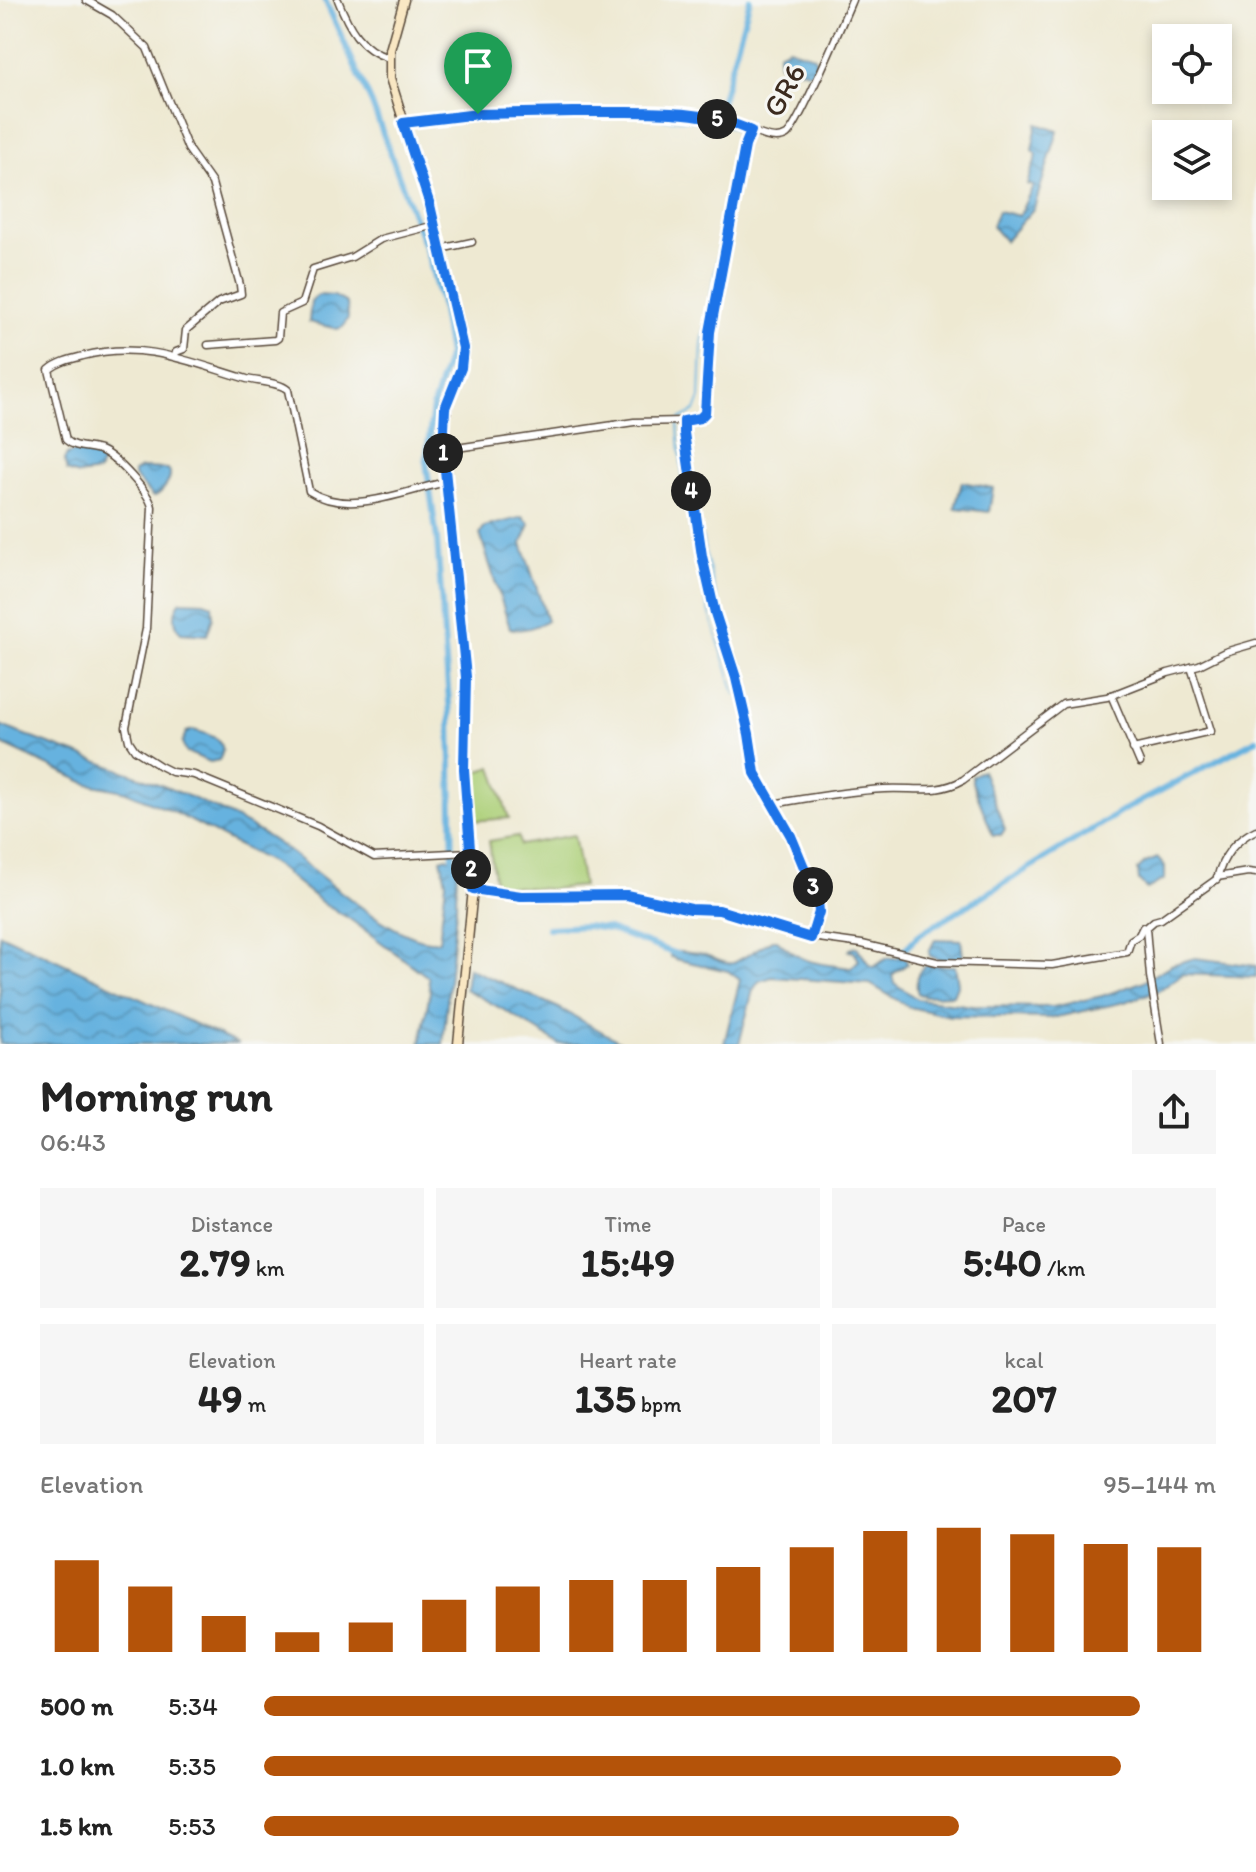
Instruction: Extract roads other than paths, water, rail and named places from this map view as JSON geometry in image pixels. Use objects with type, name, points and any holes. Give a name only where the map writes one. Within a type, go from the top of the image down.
[{"type":"main road","points":[[404,0],[389,58],[390,78],[435,225],[463,360],[445,408],[443,450],[443,483],[466,677],[464,769],[467,853],[473,889],[458,1044]]},
{"type":"street","points":[[86,0],[112,15],[147,48],[192,159],[212,183],[240,285],[241,294],[219,302],[186,330],[184,349],[176,352],[175,357]]},
{"type":"street","points":[[338,0],[362,44],[389,58]]},
{"type":"street","name":"GR6","points":[[684,421],[700,418],[705,413],[710,332],[745,146],[751,131],[779,138],[788,134],[852,0]]},
{"type":"street","points":[[403,123],[478,114],[661,113],[717,119],[751,131]]},
{"type":"street","points":[[208,345],[275,340],[278,338],[280,313],[302,303],[310,271],[352,257],[381,239],[435,225]]},
{"type":"street","points":[[440,249],[472,242]]},
{"type":"street","points":[[443,483],[360,502],[335,502],[315,496],[304,479],[286,387],[175,357],[128,348],[104,350],[72,359],[49,370],[66,440],[76,446],[108,454],[144,489],[152,507],[146,629],[126,723],[129,741],[142,756],[172,772],[194,775],[318,826],[374,857],[467,853]]},
{"type":"street","points":[[443,450],[634,422],[684,421],[694,518],[715,613],[736,678],[755,773],[791,836],[818,901],[819,912],[811,938]]},
{"type":"street","points":[[772,804],[884,789],[934,791],[946,788],[963,780],[1063,704],[1111,695],[1256,643]]},
{"type":"street","points":[[1133,749],[1211,731],[1191,667]]},
{"type":"street","points":[[1111,695],[1140,763]]},
{"type":"street","points":[[1217,877],[1219,866],[1229,851],[1245,835],[1256,830]]},
{"type":"street","points":[[473,889],[521,896],[626,895],[691,909],[719,910],[811,938],[960,964],[1052,965],[1125,953],[1131,940],[1139,935],[1143,927],[1146,928],[1204,890],[1217,877],[1242,872],[1256,873]]},
{"type":"street","points":[[1146,928],[1161,1044]]},
{"type":"water","points":[[788,48],[814,56],[816,63],[812,73],[779,64],[778,53]]},
{"type":"water","points":[[1037,124],[1058,131],[1034,208],[1005,241],[992,226],[998,211],[1019,216],[1033,186],[1027,184],[1037,155],[1032,150]]},
{"type":"water","points":[[318,295],[334,296],[347,303],[348,318],[343,327],[337,329],[309,322],[311,301]]},
{"type":"water","points":[[78,450],[101,453],[103,457],[99,472],[78,475],[67,471],[64,460]]},
{"type":"water","points":[[141,468],[168,469],[170,472],[163,490],[153,497],[134,476],[134,472]]},
{"type":"water","points":[[962,482],[993,488],[989,512],[955,508]]},
{"type":"water","points":[[523,517],[530,524],[522,543],[547,620],[534,627],[519,629],[510,628],[480,534],[484,527]]},
{"type":"water","points":[[181,601],[212,605],[213,617],[207,635],[181,633],[175,617]]},
{"type":"water","points":[[0,725],[179,792],[248,825],[280,845],[380,920],[422,940],[439,941],[446,882],[441,859],[447,857],[457,862],[456,910],[443,1044],[420,1044],[430,992],[428,977],[347,917],[325,905],[274,864],[174,812],[124,791],[88,784],[0,743]]},
{"type":"water","points":[[193,730],[211,736],[220,743],[222,753],[219,760],[210,762],[186,752],[182,743],[186,732]]},
{"type":"water","points":[[982,770],[1005,829],[1001,835],[993,835],[972,782],[972,776]]},
{"type":"water","points":[[1158,858],[1165,866],[1165,879],[1147,889],[1139,881],[1138,870],[1145,863]]},
{"type":"water","points":[[0,934],[238,1044],[0,1044]]},
{"type":"water","points":[[935,939],[961,940],[963,957],[960,960],[940,960],[930,956]]},
{"type":"water","points":[[777,940],[803,959],[828,965],[851,968],[859,960],[854,952],[849,951],[857,947],[870,966],[874,967],[887,958],[906,958],[907,964],[892,975],[894,983],[917,999],[973,1006],[1053,1007],[1102,996],[1142,982],[1171,965],[1195,958],[1256,966],[1256,977],[1183,974],[1160,990],[1125,1002],[1052,1018],[950,1016],[909,1007],[870,984],[772,977],[759,981],[753,990],[739,1044],[724,1044],[740,980],[728,971],[675,959],[671,957],[671,952],[705,955],[733,963]]},
{"type":"water","points":[[927,965],[955,966],[958,983],[953,995],[918,994],[918,977]]},
{"type":"water","points":[[468,968],[559,1008],[624,1044],[559,1044],[465,989]]},
{"type":"waterway","points":[[325,0],[372,104],[428,255],[441,304],[449,354],[433,407],[426,462],[437,539],[450,716],[453,866]]},
{"type":"waterway","points":[[720,106],[750,0]]},
{"type":"waterway","points":[[662,119],[715,123],[740,134],[702,344],[700,398],[695,411],[680,419]]},
{"type":"waterway","points":[[711,365],[714,327]]},
{"type":"waterway","points":[[678,423],[682,472],[695,551],[706,601],[735,695]]},
{"type":"waterway","points":[[702,537],[755,749]]},
{"type":"waterway","points":[[900,954],[919,935],[1124,810],[1256,740]]},
{"type":"waterway","points":[[548,928],[587,926],[608,929],[679,955]]}]
